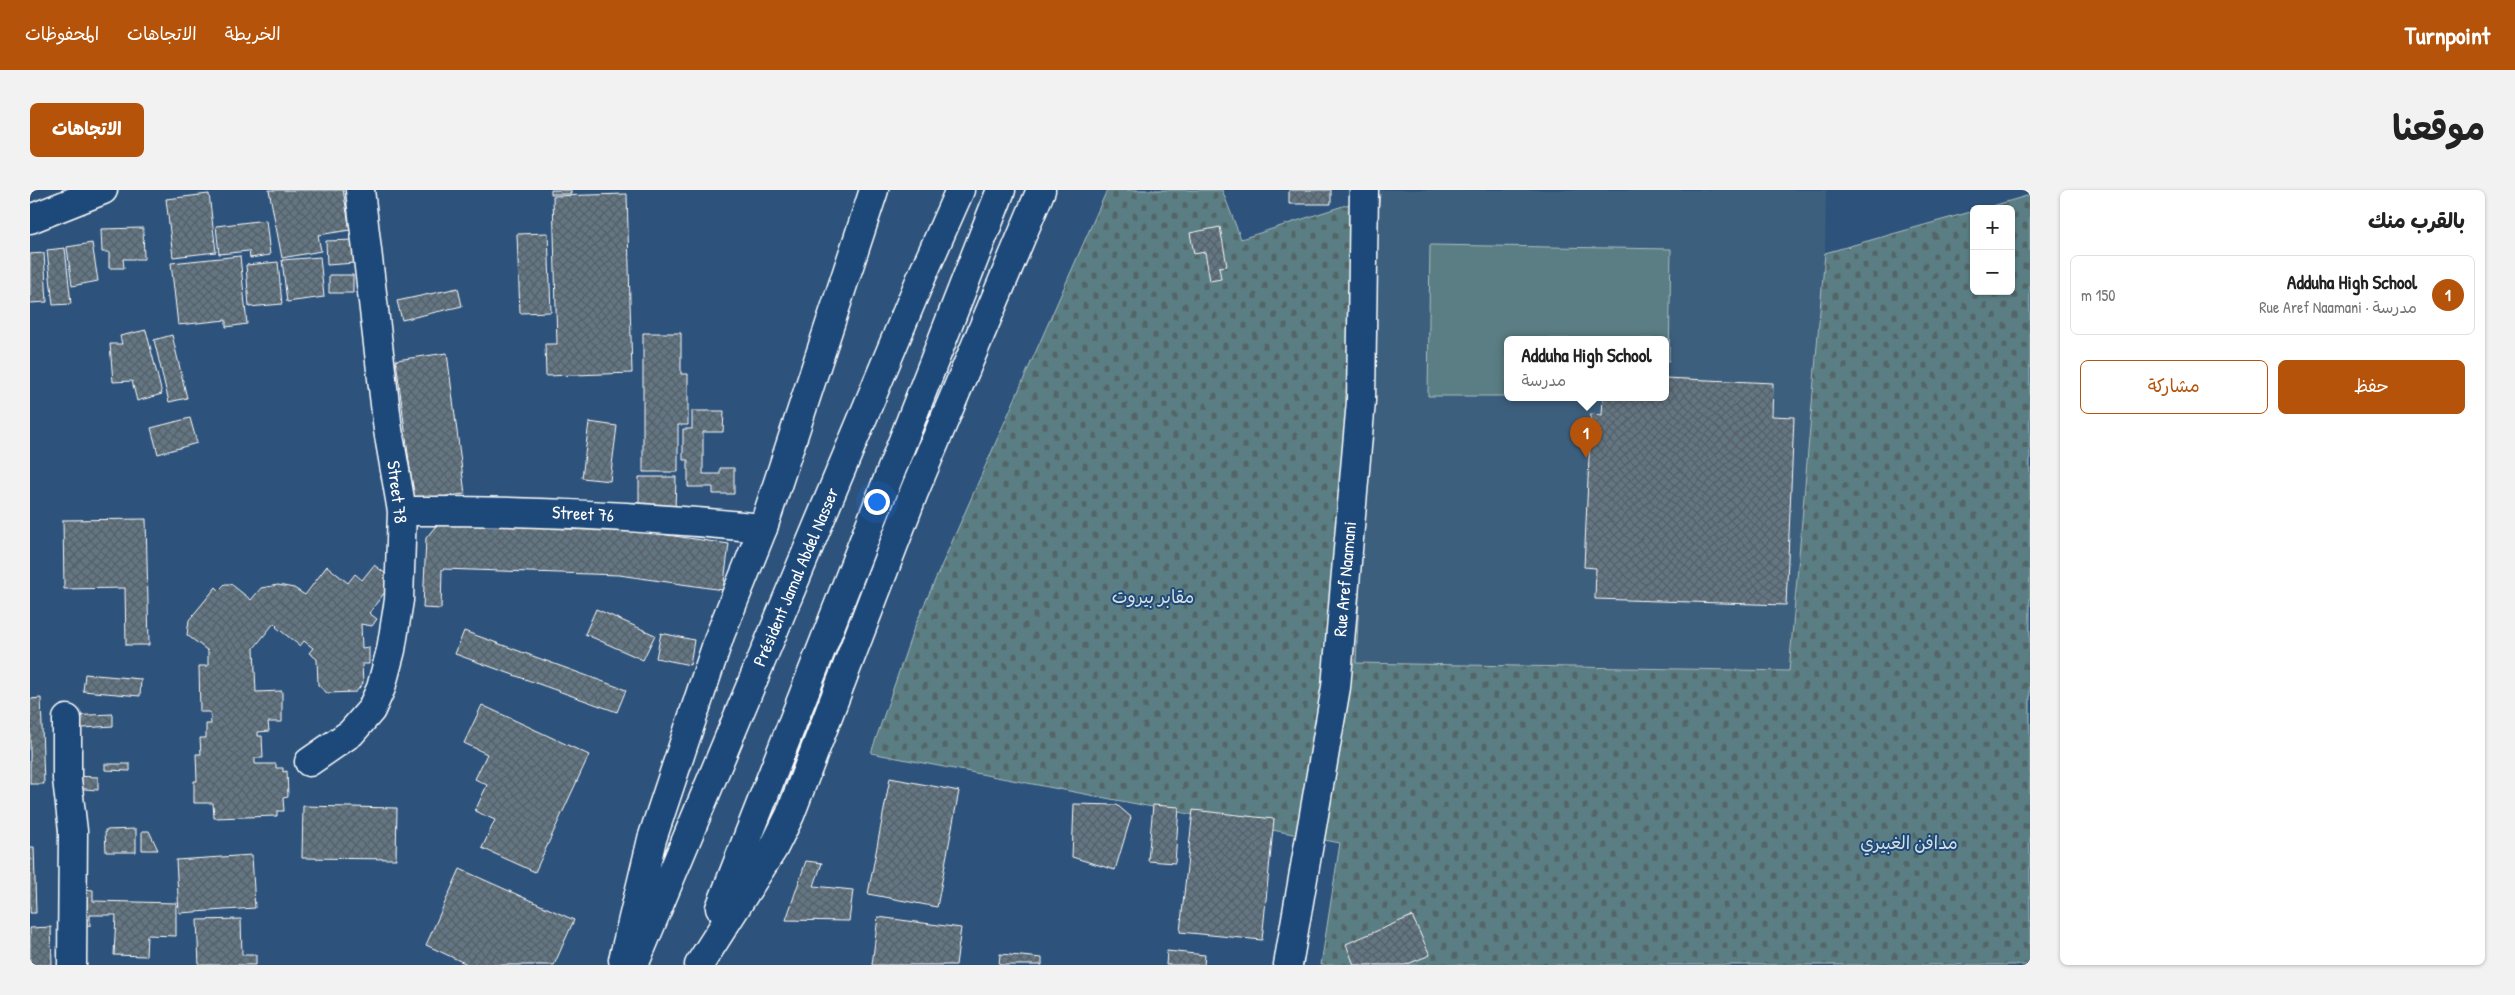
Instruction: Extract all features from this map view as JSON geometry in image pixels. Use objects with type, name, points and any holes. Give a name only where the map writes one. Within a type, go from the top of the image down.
[{"type":"main road","points":[[30,220],[103,190]]},
{"type":"main road","name":"Street 78","points":[[309,762],[351,733],[371,710],[381,688],[391,650],[399,600],[402,511],[388,430],[360,190]]},
{"type":"main road","points":[[622,965],[652,838],[720,634],[763,528],[874,190]]},
{"type":"main road","points":[[922,276],[943,190]]},
{"type":"main road","name":"Président Jamal Abdel Nasser","points":[[634,965],[922,276],[960,190]]},
{"type":"main road","points":[[699,965],[1001,190]]},
{"type":"main road","points":[[699,965],[773,849],[790,815],[914,492],[1041,190]]},
{"type":"main road","name":"Rue Aref Naamani","points":[[1288,965],[1336,688],[1362,401],[1364,190]]},
{"type":"main road","name":"Street 76","points":[[402,511],[537,512],[682,520],[763,528]]},
{"type":"main road","points":[[67,719],[67,779],[73,831],[72,965]]},
{"type":"shaded area","points":[[1380,190],[1826,190],[1825,253],[1789,671],[1356,663],[1376,233]]},
{"type":"green space","name":"مقابر بيروت","points":[[1107,190],[1222,190],[1241,239],[1380,194],[1376,233],[1356,663],[1789,671],[1825,253],[1970,212],[1970,295],[2015,295],[2015,205],[1996,205],[2030,195],[2030,965],[1321,965],[1340,843],[871,753],[914,628]]},
{"type":"green space","points":[[1430,245],[1671,249],[1669,361],[1669,336],[1504,336],[1504,396],[1428,396]]},
{"type":"building","points":[[269,190],[343,190],[350,230],[318,235],[321,251],[282,258]]},
{"type":"building","points":[[551,190],[571,190],[571,194],[551,194]]},
{"type":"building","points":[[1289,190],[1331,190],[1331,204],[1289,204]]},
{"type":"building","points":[[209,194],[216,252],[173,257],[166,199]]},
{"type":"building","points":[[627,194],[632,373],[546,376],[545,344],[557,344],[553,196]]},
{"type":"building","points":[[266,220],[270,255],[250,258],[249,251],[219,254],[216,226]]},
{"type":"building","points":[[1220,227],[1227,266],[1219,267],[1221,279],[1210,281],[1205,252],[1194,254],[1190,233]]},
{"type":"building","points":[[143,228],[144,259],[123,259],[124,268],[109,268],[109,252],[102,252],[101,229]]},
{"type":"building","points":[[548,233],[551,312],[520,313],[517,234]]},
{"type":"building","points":[[354,240],[355,263],[327,265],[326,241]]},
{"type":"building","points":[[92,243],[98,281],[72,286],[67,247]]},
{"type":"building","points":[[65,248],[71,304],[53,305],[47,250]]},
{"type":"building","points":[[44,253],[47,302],[30,303],[30,254]]},
{"type":"building","points":[[240,256],[247,324],[226,327],[226,320],[178,325],[171,263]]},
{"type":"building","points":[[320,257],[324,297],[287,302],[282,260]]},
{"type":"building","points":[[278,262],[282,304],[249,307],[246,265]]},
{"type":"building","points":[[329,275],[353,275],[353,293],[329,293]]},
{"type":"building","points":[[458,288],[462,306],[402,320],[397,301]]},
{"type":"building","points":[[146,330],[162,394],[137,401],[132,381],[113,382],[110,344],[122,344],[120,336]]},
{"type":"building","points":[[643,333],[681,333],[681,374],[688,374],[688,425],[678,425],[678,472],[643,472]]},
{"type":"building","points":[[172,335],[187,398],[169,402],[154,340]]},
{"type":"building","points":[[447,353],[465,494],[414,500],[396,360]]},
{"type":"building","points":[[1669,378],[1773,383],[1772,416],[1794,417],[1786,605],[1595,599],[1596,568],[1584,567],[1591,414],[1602,415],[1603,401],[1669,401]]},
{"type":"building","points":[[692,411],[724,411],[723,432],[703,432],[703,474],[720,474],[720,468],[734,468],[734,494],[713,494],[713,487],[688,487],[688,460],[683,460],[683,429],[692,429]]},
{"type":"building","points":[[190,418],[197,443],[158,454],[151,428]]},
{"type":"building","points":[[589,422],[617,426],[610,481],[582,478]]},
{"type":"building","points":[[639,477],[676,477],[675,511],[639,511]]},
{"type":"building","points":[[146,519],[149,645],[126,645],[125,588],[64,589],[63,520]]},
{"type":"building","points":[[439,522],[626,529],[729,544],[723,590],[619,575],[442,569],[441,609],[423,608],[426,538]]},
{"type":"building","points":[[374,565],[394,580],[369,613],[377,619],[372,626],[361,624],[362,648],[369,647],[369,664],[362,664],[363,683],[356,692],[327,693],[318,685],[317,659],[309,653],[313,648],[304,641],[300,646],[276,627],[274,623],[254,648],[256,692],[282,691],[282,722],[268,722],[269,731],[258,732],[258,736],[262,736],[263,758],[255,758],[255,764],[276,764],[276,768],[283,768],[283,772],[287,771],[288,797],[283,798],[284,811],[277,811],[277,816],[214,818],[213,803],[194,803],[194,781],[197,781],[196,754],[201,754],[200,738],[206,738],[206,724],[211,724],[210,712],[200,712],[199,666],[208,666],[208,651],[187,635],[189,620],[216,587],[219,590],[225,584],[231,584],[251,600],[261,588],[278,585],[294,588],[305,595],[327,566],[348,583],[355,574],[362,580]]},
{"type":"building","points":[[596,609],[655,635],[643,660],[585,634]]},
{"type":"building","points":[[464,631],[626,690],[617,712],[455,654]]},
{"type":"building","points":[[661,633],[694,640],[690,665],[656,658]]},
{"type":"building","points":[[85,674],[141,679],[140,696],[83,691]]},
{"type":"building","points":[[41,698],[44,784],[30,784],[30,699]]},
{"type":"building","points":[[482,705],[589,755],[535,872],[482,848],[495,820],[475,811],[487,785],[475,779],[487,754],[464,743]]},
{"type":"building","points":[[113,714],[113,726],[68,729],[67,716]]},
{"type":"building","points":[[105,764],[130,764],[130,771],[105,770]]},
{"type":"building","points":[[71,776],[98,777],[98,790],[71,788]]},
{"type":"building","points":[[890,778],[959,791],[937,907],[868,894]]},
{"type":"building","points":[[1074,804],[1117,805],[1131,817],[1115,870],[1072,857]]},
{"type":"building","points":[[1153,805],[1179,807],[1175,863],[1148,861]]},
{"type":"building","points":[[303,806],[397,808],[396,859],[302,858]]},
{"type":"building","points":[[1193,810],[1274,819],[1262,940],[1180,932]]},
{"type":"building","points":[[136,829],[136,852],[106,852],[105,830]]},
{"type":"building","points":[[142,831],[149,831],[158,850],[142,850]]},
{"type":"building","points":[[30,847],[34,847],[36,913],[30,913]]},
{"type":"building","points":[[252,855],[255,908],[179,913],[176,860]]},
{"type":"building","points":[[806,861],[822,863],[814,886],[853,890],[849,921],[786,920]]},
{"type":"building","points":[[460,869],[574,920],[554,965],[469,965],[426,945]]},
{"type":"building","points":[[81,889],[93,890],[93,901],[176,903],[176,936],[147,935],[146,956],[114,955],[116,915],[90,915],[90,926],[80,925]]},
{"type":"building","points":[[1412,916],[1430,955],[1405,965],[1354,965],[1346,944]]},
{"type":"building","points":[[878,917],[961,928],[956,965],[872,965]]},
{"type":"building","points":[[241,919],[242,955],[256,955],[256,965],[199,965],[197,920]]},
{"type":"building","points":[[51,927],[52,965],[30,965],[30,928]]},
{"type":"building","points":[[1167,951],[1205,955],[1204,965],[1166,965]]},
{"type":"building","points":[[1000,954],[1042,958],[1042,965],[999,965]]},
{"type":"place","name":"Adduha High School","points":[[1586,458]]},
{"type":"park label","name":"مدافن الغبيري","points":[[1909,843]]}]
